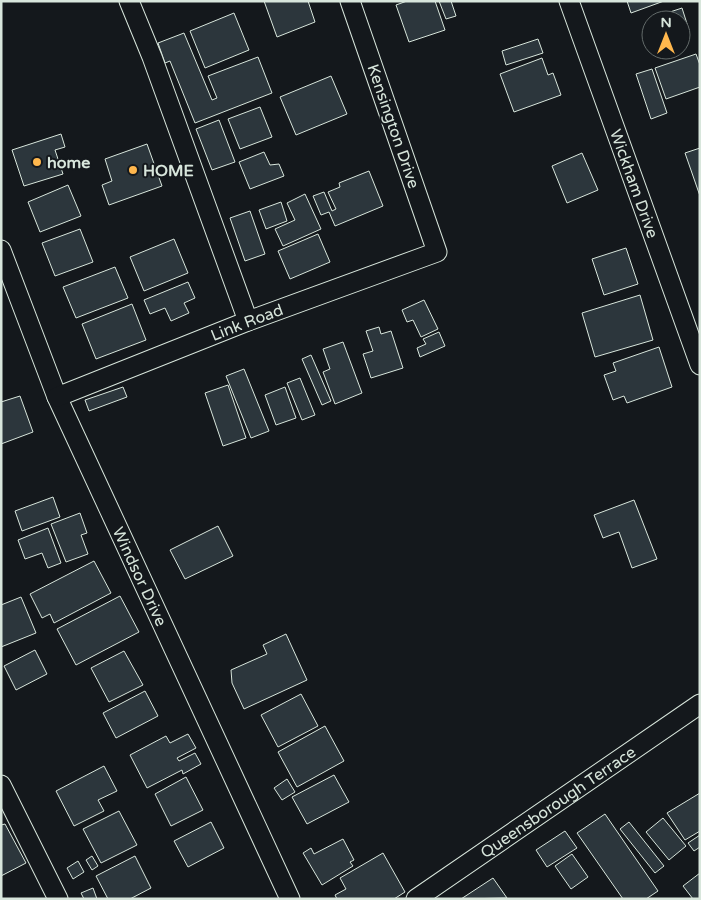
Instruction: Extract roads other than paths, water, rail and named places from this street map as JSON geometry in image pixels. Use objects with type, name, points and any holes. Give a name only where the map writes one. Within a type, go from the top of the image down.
[{"type":"street","points":[[129,1],[152,57],[248,321]]},
{"type":"street","name":"Kensington Drive","points":[[350,1],[437,252]]},
{"type":"street","name":"Wickham Drive","points":[[569,1],[700,364]]},
{"type":"street","name":"Windsor Drive","points":[[1,250],[57,397],[290,899]]},
{"type":"street","name":"Link Road","points":[[57,397],[248,321],[437,252]]},
{"type":"street","name":"Queensborough Terrace","points":[[416,899],[700,704]]},
{"type":"street","points":[[1,785],[58,899]]},
{"type":"place","name":"home","points":[[37,162]]},
{"type":"place","name":"HOME","points":[[133,170]]}]
